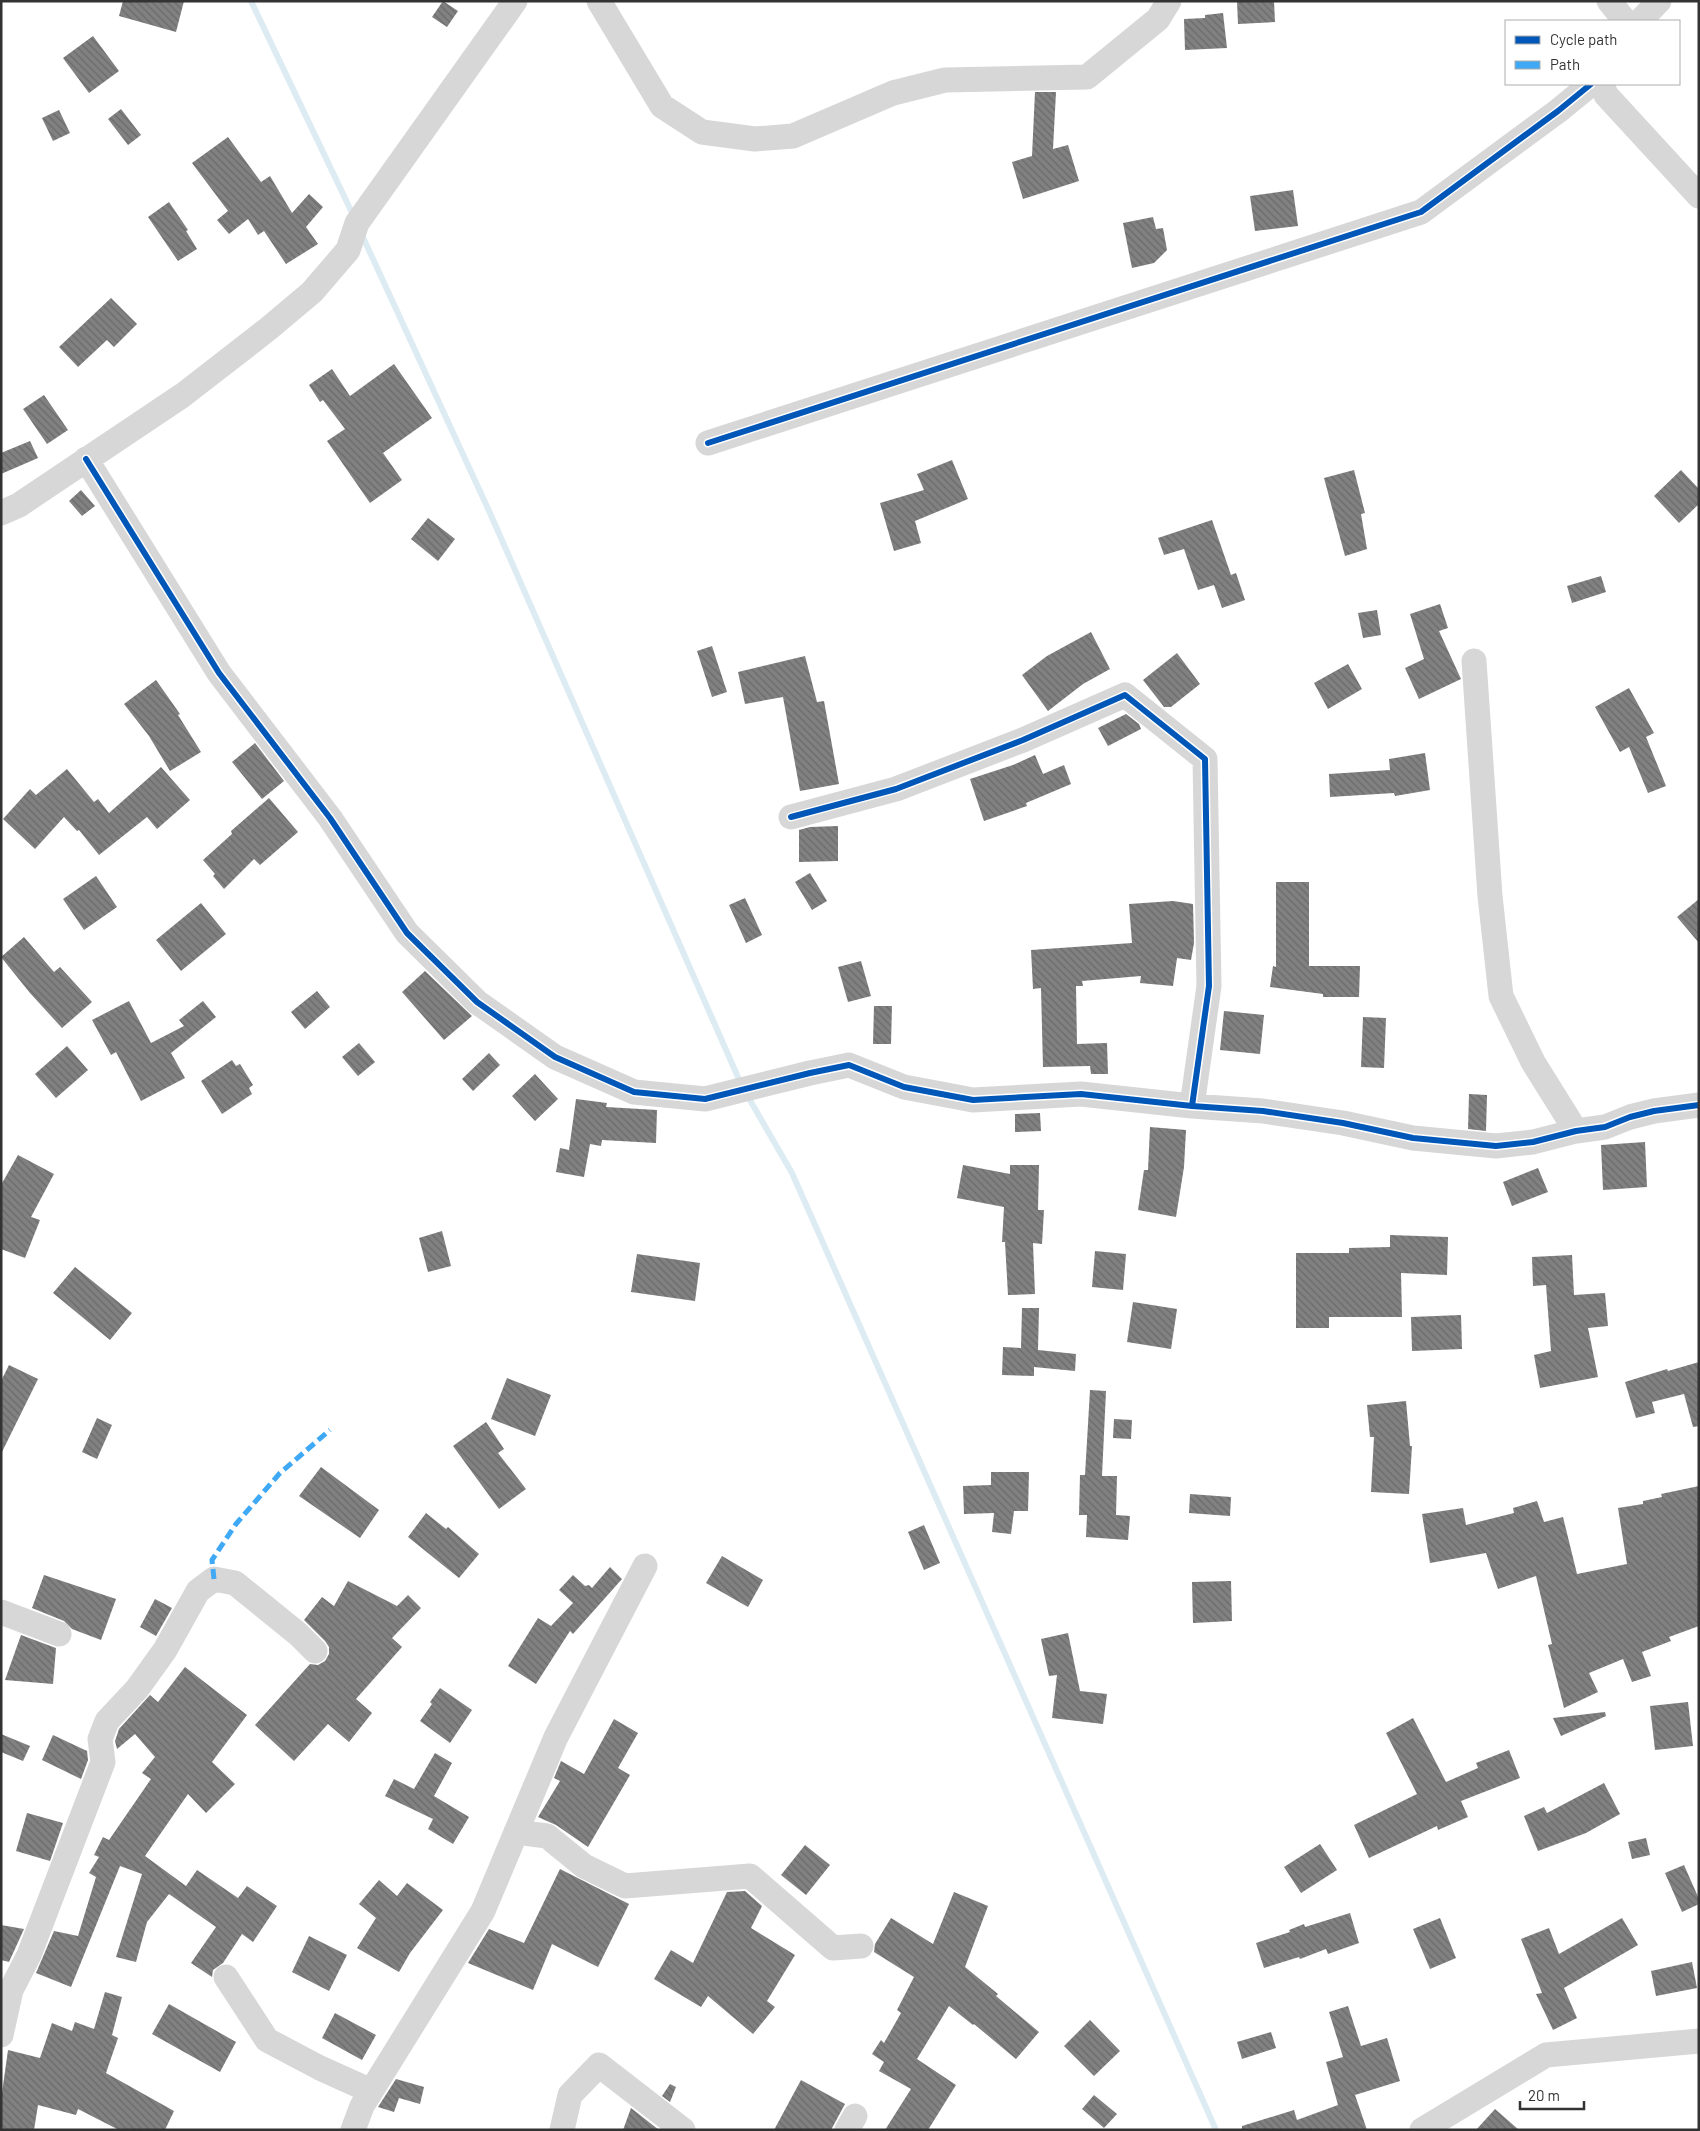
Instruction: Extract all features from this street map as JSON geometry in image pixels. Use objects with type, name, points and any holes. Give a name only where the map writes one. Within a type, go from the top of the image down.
[{"type":"street","points":[[1,513],[19,505],[183,395],[236,356],[312,292],[348,250],[357,222],[515,1]]},
{"type":"street","points":[[599,1],[662,106],[702,132],[755,139],[792,136],[893,93],[944,80],[1087,77],[1158,19],[1169,1]]},
{"type":"street","points":[[1609,1],[1625,20]]},
{"type":"street","points":[[1641,20],[1659,1]]},
{"type":"street","points":[[708,443],[1421,212],[1558,111],[1590,85]]},
{"type":"street","points":[[1602,85],[1606,95],[1699,196]]},
{"type":"street","points":[[86,459],[219,673],[330,818],[407,933],[477,1002],[555,1057],[634,1092],[704,1099],[849,1065],[904,1087],[973,1100],[1082,1094],[1192,1106],[1263,1111],[1413,1138],[1496,1146],[1534,1142],[1576,1131],[1605,1127],[1630,1117],[1654,1111],[1699,1106]]},
{"type":"street","points":[[1474,661],[1490,896],[1501,996],[1533,1062],[1576,1131]]},
{"type":"street","points":[[791,817],[896,789],[1023,740],[1125,695],[1205,758],[1209,986],[1192,1106]]},
{"type":"street","points":[[353,2130],[362,2106],[483,1910],[556,1737],[645,1566]]},
{"type":"street","points":[[1,2035],[11,1990],[29,1955],[103,1762],[100,1739],[107,1721],[136,1689],[165,1650],[198,1591],[214,1579],[235,1583],[315,1650]]},
{"type":"street","points":[[1,1612],[59,1634]]},
{"type":"street","points":[[516,1832],[547,1836],[584,1866],[625,1886],[750,1876],[834,1948],[861,1946]]},
{"type":"street","points":[[226,1977],[267,2040],[320,2068],[371,2091]]},
{"type":"street","points":[[1422,2130],[1546,2056],[1699,2041]]},
{"type":"street","points":[[562,2130],[570,2095],[599,2065],[683,2130]]},
{"type":"building","points":[[123,1],[184,1],[176,32],[119,16]]},
{"type":"building","points":[[443,1],[458,11],[447,27],[432,17]]},
{"type":"building","points":[[1237,1],[1274,1],[1275,22],[1238,24]]},
{"type":"building","points":[[1223,13],[1227,48],[1185,50],[1184,19],[1205,18],[1205,15]]},
{"type":"building","points":[[93,36],[119,71],[89,93],[63,58]]},
{"type":"building","points":[[1035,92],[1056,92],[1053,149],[1068,145],[1079,181],[1023,199],[1012,162],[1032,156]]},
{"type":"building","points":[[121,109],[141,135],[128,145],[108,119]]},
{"type":"building","points":[[59,110],[70,133],[53,141],[42,118]]},
{"type":"building","points":[[228,137],[261,182],[270,176],[292,213],[309,194],[323,207],[306,227],[318,244],[286,264],[264,231],[258,235],[248,219],[229,234],[217,220],[228,211],[192,163]]},
{"type":"building","points":[[1293,190],[1298,226],[1255,231],[1250,196]]},
{"type":"building","points":[[169,202],[188,230],[186,231],[197,249],[178,261],[148,217]]},
{"type":"building","points":[[1153,217],[1156,229],[1163,228],[1167,250],[1154,263],[1132,268],[1123,223]]},
{"type":"building","points":[[111,298],[137,324],[114,347],[107,340],[78,367],[59,347]]},
{"type":"building","points":[[394,364],[432,418],[383,453],[402,480],[370,503],[327,441],[345,429],[323,400],[320,402],[309,385],[332,369],[350,396]]},
{"type":"building","points":[[44,395],[68,430],[47,444],[23,409]]},
{"type":"building","points":[[30,441],[38,458],[1,474],[1,453]]},
{"type":"building","points":[[952,460],[968,499],[915,521],[921,543],[894,551],[880,503],[924,490],[917,474]]},
{"type":"building","points":[[1354,470],[1365,513],[1361,514],[1367,549],[1345,556],[1324,478]]},
{"type":"building","points":[[1681,470],[1699,489],[1699,504],[1679,523],[1654,496]]},
{"type":"building","points":[[81,490],[95,506],[82,516],[69,501]]},
{"type":"building","points":[[428,518],[455,539],[438,561],[411,539]]},
{"type":"building","points":[[1212,520],[1231,575],[1236,573],[1245,600],[1222,608],[1214,585],[1198,590],[1184,549],[1164,555],[1158,538]]},
{"type":"building","points":[[1601,576],[1606,592],[1572,603],[1567,586]]},
{"type":"building","points":[[1440,604],[1448,628],[1439,631],[1461,679],[1419,699],[1405,668],[1424,659],[1410,614]]},
{"type":"building","points":[[1377,610],[1381,635],[1363,638],[1358,613]]},
{"type":"building","points":[[1091,632],[1110,669],[1083,684],[1048,711],[1022,675],[1047,656]]},
{"type":"building","points":[[712,646],[727,692],[712,697],[697,651]]},
{"type":"building","points":[[1177,653],[1200,684],[1171,707],[1164,707],[1143,680]]},
{"type":"building","points":[[805,656],[817,702],[824,701],[839,784],[800,791],[783,697],[745,704],[738,672]]},
{"type":"building","points":[[1348,664],[1362,689],[1328,709],[1314,683]]},
{"type":"building","points":[[156,680],[180,714],[178,715],[201,752],[170,771],[149,736],[124,704]]},
{"type":"building","points":[[1629,688],[1654,733],[1646,737],[1666,786],[1648,793],[1629,747],[1620,752],[1595,707]]},
{"type":"building","points":[[1126,714],[1139,724],[1141,729],[1108,746],[1098,728]]},
{"type":"building","points":[[255,743],[284,781],[262,799],[232,762]]},
{"type":"building","points":[[1425,753],[1430,790],[1395,796],[1394,793],[1330,797],[1329,774],[1390,770],[1389,759]]},
{"type":"building","points":[[1035,755],[1043,774],[1064,765],[1071,784],[1026,803],[1027,806],[984,821],[970,779],[1013,765]]},
{"type":"building","points":[[161,767],[190,800],[157,829],[147,817],[99,855],[79,830],[77,831],[64,817],[35,849],[3,819],[30,789],[36,795],[67,769],[94,802],[98,799],[109,813]]},
{"type":"building","points":[[269,798],[298,832],[260,865],[254,859],[224,889],[213,876],[215,874],[203,860],[232,834],[231,831]]},
{"type":"building","points":[[838,826],[838,861],[799,862],[799,830],[810,827]]},
{"type":"building","points":[[810,873],[827,901],[812,910],[795,882]]},
{"type":"building","points":[[96,876],[117,907],[84,930],[63,899]]},
{"type":"building","points":[[1276,882],[1309,882],[1309,966],[1360,966],[1359,997],[1323,997],[1323,994],[1270,987],[1273,966],[1276,967]]},
{"type":"building","points":[[745,898],[762,935],[746,943],[729,905]]},
{"type":"building","points":[[1699,899],[1699,943],[1677,917]]},
{"type":"building","points":[[1173,901],[1193,904],[1194,943],[1191,960],[1177,958],[1173,986],[1140,983],[1141,976],[1082,981],[1083,986],[1076,986],[1077,1044],[1107,1043],[1108,1074],[1091,1074],[1090,1066],[1043,1067],[1041,988],[1033,989],[1031,950],[1132,943],[1129,904]]},
{"type":"building","points":[[201,903],[226,934],[181,971],[156,940]]},
{"type":"building","points":[[24,937],[54,972],[60,967],[92,1002],[62,1028],[1,957]]},
{"type":"building","points":[[861,961],[871,996],[848,1002],[838,967]]},
{"type":"building","points":[[425,971],[472,1016],[444,1040],[402,992]]},
{"type":"building","points":[[317,991],[330,1007],[305,1029],[291,1012]]},
{"type":"building","points":[[129,1001],[151,1043],[184,1026],[179,1020],[203,1001],[216,1017],[171,1053],[185,1078],[141,1101],[116,1052],[111,1055],[92,1020]]},
{"type":"building","points":[[874,1006],[892,1006],[891,1044],[873,1044]]},
{"type":"building","points":[[1224,1011],[1264,1015],[1260,1054],[1220,1050]]},
{"type":"building","points":[[1363,1017],[1386,1018],[1384,1068],[1361,1067]]},
{"type":"building","points":[[359,1043],[375,1062],[358,1076],[342,1057]]},
{"type":"building","points":[[67,1046],[88,1070],[56,1098],[35,1074]]},
{"type":"building","points":[[489,1053],[500,1065],[473,1091],[462,1079]]},
{"type":"building","points":[[232,1060],[236,1066],[240,1064],[253,1085],[249,1088],[252,1094],[222,1114],[201,1081]]},
{"type":"building","points":[[535,1074],[558,1099],[535,1121],[512,1096]]},
{"type":"building","points":[[1469,1094],[1487,1095],[1486,1131],[1468,1129]]},
{"type":"building","points":[[576,1099],[607,1103],[606,1107],[657,1110],[656,1143],[602,1140],[601,1146],[590,1144],[584,1177],[556,1172],[560,1148],[569,1150]]},
{"type":"building","points":[[1040,1113],[1041,1131],[1015,1132],[1015,1114]]},
{"type":"building","points":[[1150,1127],[1186,1130],[1184,1167],[1176,1217],[1138,1210],[1144,1170],[1148,1170]]},
{"type":"building","points":[[1645,1142],[1647,1187],[1603,1190],[1601,1145]]},
{"type":"building","points":[[18,1155],[54,1174],[31,1217],[40,1220],[25,1258],[1,1249],[1,1185]]},
{"type":"building","points":[[963,1165],[1010,1174],[1010,1165],[1039,1165],[1038,1210],[1044,1210],[1042,1244],[1033,1243],[1035,1294],[1008,1295],[1005,1242],[1002,1242],[1004,1207],[957,1198]]},
{"type":"building","points":[[1538,1168],[1548,1192],[1512,1206],[1503,1182]]},
{"type":"building","points":[[442,1231],[451,1266],[428,1272],[419,1238]]},
{"type":"building","points":[[1390,1235],[1448,1237],[1447,1275],[1401,1273],[1402,1317],[1329,1317],[1329,1328],[1296,1328],[1296,1253],[1349,1253],[1349,1248],[1390,1247]]},
{"type":"building","points":[[1095,1251],[1126,1254],[1123,1290],[1092,1287]]},
{"type":"building","points":[[637,1254],[700,1263],[695,1301],[631,1292]]},
{"type":"building","points":[[1572,1255],[1574,1295],[1605,1293],[1608,1326],[1588,1328],[1598,1377],[1540,1388],[1534,1355],[1551,1351],[1546,1285],[1533,1286],[1532,1257]]},
{"type":"building","points":[[75,1267],[132,1313],[110,1340],[53,1293]]},
{"type":"building","points":[[1133,1302],[1177,1309],[1171,1349],[1127,1342]]},
{"type":"building","points":[[1022,1308],[1039,1308],[1038,1350],[1076,1354],[1075,1371],[1034,1367],[1034,1376],[1002,1375],[1003,1347],[1021,1348]]},
{"type":"building","points":[[1461,1315],[1462,1349],[1412,1351],[1411,1317]]},
{"type":"building","points":[[1699,1362],[1699,1426],[1693,1427],[1684,1394],[1652,1402],[1655,1413],[1636,1418],[1625,1382],[1667,1369],[1668,1371]]},
{"type":"building","points":[[9,1365],[38,1379],[1,1454],[1,1381]]},
{"type":"building","points":[[507,1378],[551,1395],[535,1436],[491,1419]]},
{"type":"building","points":[[1090,1390],[1106,1391],[1102,1476],[1117,1476],[1116,1515],[1130,1516],[1128,1540],[1086,1537],[1087,1515],[1079,1515],[1080,1475],[1085,1475]]},
{"type":"building","points":[[1406,1401],[1410,1446],[1412,1446],[1409,1494],[1371,1492],[1374,1437],[1370,1437],[1367,1405]]},
{"type":"building","points":[[97,1418],[112,1425],[97,1459],[82,1452]]},
{"type":"building","points":[[1114,1419],[1132,1420],[1131,1439],[1113,1438]]},
{"type":"building","points":[[486,1422],[504,1449],[498,1453],[526,1489],[499,1509],[453,1446]]},
{"type":"building","points":[[321,1467],[379,1510],[360,1538],[299,1496]]},
{"type":"building","points":[[991,1472],[1029,1472],[1028,1511],[1014,1511],[1011,1534],[992,1532],[994,1513],[964,1514],[963,1486],[991,1485]]},
{"type":"building","points":[[1699,1486],[1699,1626],[1669,1637],[1671,1641],[1642,1652],[1651,1676],[1632,1682],[1623,1659],[1589,1673],[1598,1692],[1564,1708],[1548,1645],[1552,1644],[1536,1576],[1498,1589],[1486,1553],[1430,1563],[1422,1514],[1463,1508],[1466,1525],[1514,1513],[1513,1508],[1537,1501],[1544,1522],[1563,1517],[1577,1574],[1627,1564],[1618,1508],[1643,1504],[1643,1501],[1662,1497],[1661,1494]]},
{"type":"building","points":[[1190,1494],[1231,1497],[1230,1516],[1189,1513]]},
{"type":"building","points":[[426,1513],[446,1529],[448,1527],[479,1554],[459,1578],[408,1537]]},
{"type":"building","points":[[924,1525],[940,1563],[924,1570],[908,1532]]},
{"type":"building","points":[[722,1556],[763,1580],[748,1607],[706,1583]]},
{"type":"building","points":[[610,1567],[622,1579],[573,1634],[570,1631],[536,1684],[508,1666],[538,1618],[551,1626],[573,1603],[559,1590],[573,1575],[585,1586],[589,1585],[592,1588]]},
{"type":"building","points":[[44,1575],[116,1599],[101,1640],[72,1629],[64,1621],[32,1608]]},
{"type":"building","points":[[348,1581],[397,1606],[408,1595],[421,1608],[392,1638],[402,1647],[356,1699],[372,1713],[349,1742],[328,1724],[294,1761],[255,1725],[310,1664],[318,1665],[325,1661],[329,1654],[329,1647],[304,1620],[322,1597],[334,1606]]},
{"type":"building","points":[[1231,1581],[1232,1621],[1193,1623],[1192,1582]]},
{"type":"building","points":[[155,1599],[172,1608],[156,1636],[140,1627]]},
{"type":"building","points":[[1068,1633],[1080,1691],[1107,1694],[1103,1724],[1052,1718],[1057,1675],[1049,1676],[1041,1639]]},
{"type":"building","points":[[21,1635],[56,1648],[53,1684],[5,1680]]},
{"type":"building","points":[[185,1667],[247,1715],[212,1762],[235,1784],[206,1813],[188,1794],[145,1856],[186,1886],[197,1870],[238,1898],[247,1886],[277,1906],[253,1942],[242,1934],[223,1963],[213,1970],[212,1977],[191,1963],[216,1927],[169,1894],[147,1922],[136,1962],[116,1957],[142,1874],[120,1866],[71,1987],[36,1973],[54,1931],[78,1936],[96,1877],[89,1873],[99,1857],[94,1855],[103,1837],[109,1840],[151,1779],[142,1773],[155,1757],[135,1734],[117,1749],[115,1741],[119,1729],[150,1695],[158,1702]]},
{"type":"building","points":[[440,1688],[472,1710],[450,1743],[420,1721]]},
{"type":"building","points":[[1688,1702],[1693,1746],[1655,1750],[1650,1706]]},
{"type":"building","points":[[1605,1712],[1606,1716],[1561,1736],[1553,1718]]},
{"type":"building","points":[[1413,1718],[1446,1782],[1478,1768],[1476,1763],[1509,1750],[1520,1778],[1461,1801],[1468,1817],[1438,1830],[1437,1826],[1369,1858],[1354,1825],[1417,1794],[1386,1733]]},
{"type":"building","points":[[614,1719],[638,1733],[618,1768],[630,1775],[588,1847],[556,1825],[538,1817],[560,1781],[554,1778],[561,1761],[584,1774]]},
{"type":"building","points":[[1,1734],[30,1746],[23,1761],[1,1752]]},
{"type":"building","points":[[53,1735],[87,1751],[88,1760],[81,1779],[42,1760]]},
{"type":"building","points":[[435,1753],[452,1763],[434,1796],[469,1817],[453,1844],[428,1829],[433,1819],[385,1796],[394,1779],[414,1789]]},
{"type":"building","points":[[1604,1783],[1620,1814],[1586,1833],[1538,1851],[1524,1816],[1544,1807],[1547,1813]]},
{"type":"building","points":[[27,1813],[63,1823],[50,1861],[16,1851]]},
{"type":"building","points":[[1646,1838],[1650,1855],[1632,1859],[1628,1842]]},
{"type":"building","points":[[1320,1844],[1337,1870],[1301,1893],[1284,1867]]},
{"type":"building","points":[[805,1845],[830,1865],[806,1895],[781,1875]]},
{"type":"building","points":[[1684,1865],[1699,1899],[1699,1904],[1682,1912],[1665,1873]]},
{"type":"building","points":[[560,1869],[629,1904],[598,1967],[552,1944],[533,1990],[468,1963],[489,1929],[524,1943]]},
{"type":"building","points":[[379,1880],[397,1896],[407,1883],[443,1910],[410,1953],[399,1972],[357,1948],[376,1918],[359,1904]]},
{"type":"building","points":[[745,1891],[762,1906],[751,1928],[795,1955],[767,2001],[775,2007],[753,2034],[708,1996],[701,2007],[654,1979],[671,1950],[693,1963],[727,1892]]},
{"type":"building","points":[[954,1892],[988,1906],[965,1967],[1039,2032],[1016,2059],[949,2006],[917,2059],[956,2085],[928,2130],[885,2130],[911,2089],[879,2071],[884,2062],[872,2054],[881,2040],[884,2043],[901,2013],[897,2010],[914,1977],[874,1952],[875,1944],[891,1918],[933,1944]]},
{"type":"building","points":[[1350,1913],[1359,1943],[1328,1954],[1326,1949],[1300,1959],[1299,1957],[1264,1968],[1256,1943],[1290,1932],[1289,1930],[1304,1924],[1305,1927]]},
{"type":"building","points":[[1440,1918],[1456,1958],[1430,1969],[1413,1929]]},
{"type":"building","points":[[1622,1918],[1638,1945],[1564,1988],[1577,2018],[1553,2030],[1536,1994],[1542,1993],[1521,1939],[1549,1928],[1559,1954]]},
{"type":"building","points":[[1,1925],[24,1929],[9,1962],[1,1960]]},
{"type":"building","points":[[309,1936],[347,1955],[329,1991],[292,1972]]},
{"type":"building","points":[[1692,1962],[1697,1988],[1656,1996],[1651,1971]]},
{"type":"building","points":[[105,1992],[122,1997],[112,2035],[118,2038],[106,2073],[174,2111],[165,2130],[119,2130],[78,2109],[76,2115],[38,2105],[34,2130],[1,2130],[1,2100],[8,2050],[40,2058],[52,2023],[72,2031],[75,2022],[94,2029]]},
{"type":"building","points":[[169,2004],[236,2042],[220,2072],[152,2034]]},
{"type":"building","points":[[1348,2006],[1361,2046],[1387,2038],[1400,2081],[1355,2095],[1367,2130],[1242,2130],[1242,2126],[1294,2110],[1297,2120],[1338,2105],[1326,2062],[1343,2057],[1329,2012]]},
{"type":"building","points":[[335,2013],[376,2035],[362,2060],[322,2038]]},
{"type":"building","points":[[1090,2020],[1120,2051],[1094,2076],[1064,2046]]},
{"type":"building","points":[[1271,2032],[1276,2048],[1242,2059],[1237,2042]]},
{"type":"building","points":[[396,2079],[424,2087],[420,2104],[399,2098],[394,2112],[378,2107]]},
{"type":"building","points":[[801,2080],[845,2104],[831,2130],[774,2130]]},
{"type":"building","points":[[670,2084],[676,2087],[670,2102],[662,2096]]},
{"type":"building","points":[[1094,2095],[1117,2114],[1104,2128],[1082,2109]]},
{"type":"building","points":[[631,2108],[659,2130],[623,2130]]},
{"type":"building","points":[[1495,2109],[1519,2130],[1476,2130]]},
{"type":"waterway","points":[[251,1],[354,217]]},
{"type":"waterway","points":[[361,233],[490,513],[741,1084]]},
{"type":"waterway","points":[[747,1095],[792,1173],[1216,2130]]},
{"type":"marked path","points":[[214,1579],[212,1560],[236,1524],[280,1473],[330,1430]]},
{"type":"cycle path","points":[[708,443],[1421,212],[1558,111],[1590,85]]},
{"type":"cycle path","points":[[86,459],[219,673],[330,818],[407,933],[477,1002],[555,1057],[634,1092],[705,1099],[849,1065],[904,1087],[973,1100],[1081,1094],[1192,1106],[1263,1111],[1343,1123],[1413,1138],[1496,1146],[1533,1142],[1576,1131],[1605,1127],[1630,1117],[1654,1111],[1699,1105]]},
{"type":"cycle path","points":[[791,817],[896,789],[1023,740],[1125,695],[1205,759],[1209,986],[1192,1106]]}]
